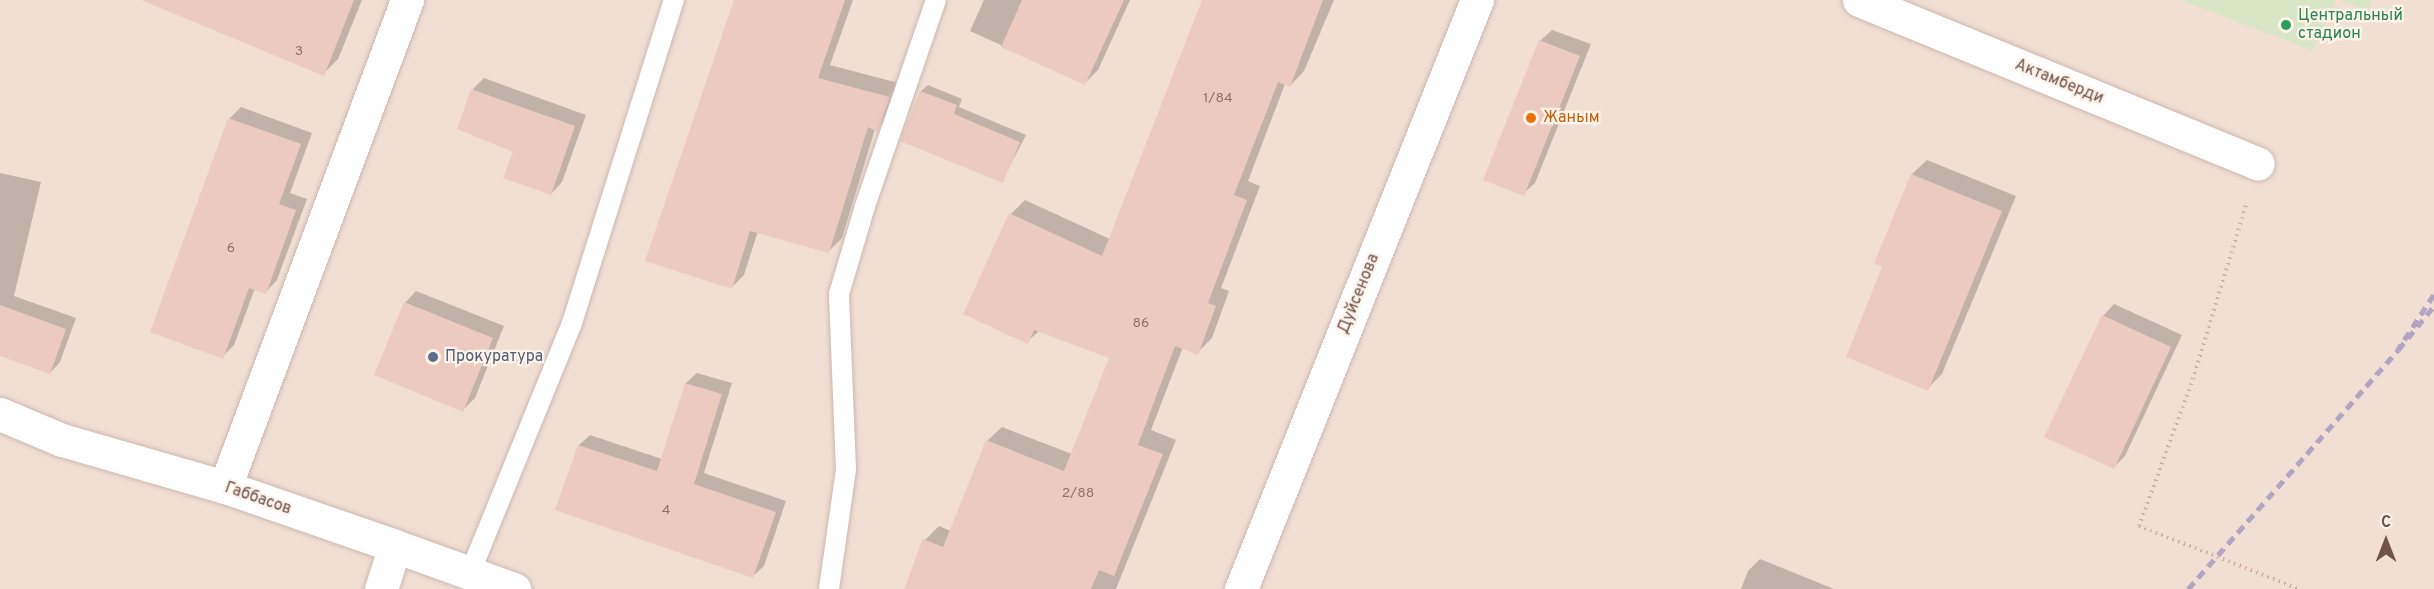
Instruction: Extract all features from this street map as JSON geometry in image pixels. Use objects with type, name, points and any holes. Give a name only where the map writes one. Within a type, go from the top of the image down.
[{"type":"street","points":[[225,488],[407,0]]},
{"type":"street","name":"Дуйсенова","points":[[1241,589],[1477,0]]},
{"type":"street","name":"Актамберди","points":[[1859,0],[2258,164]]},
{"type":"street","name":"Габбасов","points":[[0,414],[62,440],[225,488],[514,589]]},
{"type":"street","points":[[381,589],[395,546]]},
{"type":"lane","points":[[470,573],[572,323],[674,0]]},
{"type":"lane","points":[[829,589],[846,470],[839,294],[865,206],[936,0]]},
{"type":"path","points":[[2258,164],[2191,385],[2139,526],[2300,589]]},
{"type":"shaded area","points":[[0,0],[2434,0],[2434,589],[0,589]]},
{"type":"green space","name":"Центральный стадион","points":[[2181,0],[2336,0],[2313,51]]},
{"type":"green space","name":"Центральный стадион","points":[[2340,0],[2372,0],[2367,10]]},
{"type":"building","points":[[141,0],[354,0],[324,76]]},
{"type":"building","points":[[734,0],[845,0],[818,78],[890,97],[878,132],[868,127],[829,253],[750,231],[732,289],[645,261]]},
{"type":"building","points":[[1022,0],[1124,0],[1085,85],[1001,47]]},
{"type":"building","points":[[1202,0],[1323,0],[1290,87],[1278,82],[1234,195],[1247,200],[1208,303],[1216,306],[1198,355],[1175,346],[1138,445],[1163,454],[1114,576],[1099,570],[1091,589],[904,589],[923,539],[943,547],[986,440],[1064,471],[1109,358],[1034,330],[1028,344],[963,314],[1009,213],[1102,256]]},
{"type":"building","name":"Жаным","points":[[1539,40],[1580,56],[1524,196],[1483,180]]},
{"type":"building","points":[[471,89],[575,126],[551,195],[503,178],[513,152],[457,129]]},
{"type":"building","points":[[920,91],[957,105],[954,114],[1020,142],[1003,183],[900,141]]},
{"type":"building","points":[[228,118],[301,144],[279,204],[296,210],[266,294],[249,288],[223,359],[150,332]]},
{"type":"building","points":[[1911,174],[2002,211],[1928,391],[1846,357],[1882,267],[1874,263]]},
{"type":"building","name":"Прокуратура","points":[[404,302],[493,338],[463,412],[374,375]]},
{"type":"building","points":[[0,305],[66,329],[50,374],[0,356]]},
{"type":"building","points":[[2102,315],[2171,347],[2114,469],[2044,437]]},
{"type":"building","points":[[685,383],[722,394],[694,484],[776,512],[753,578],[555,510],[578,445],[657,471]]},
{"type":"railway","points":[[2434,295],[2398,350],[2434,306]]},
{"type":"railway","points":[[2188,589],[2398,350]]},
{"type":"place","name":"Центральный стадион","points":[[2286,25]]},
{"type":"place","name":"Жаным","points":[[1531,118]]},
{"type":"place","name":"Прокуратура","points":[[433,357]]}]
